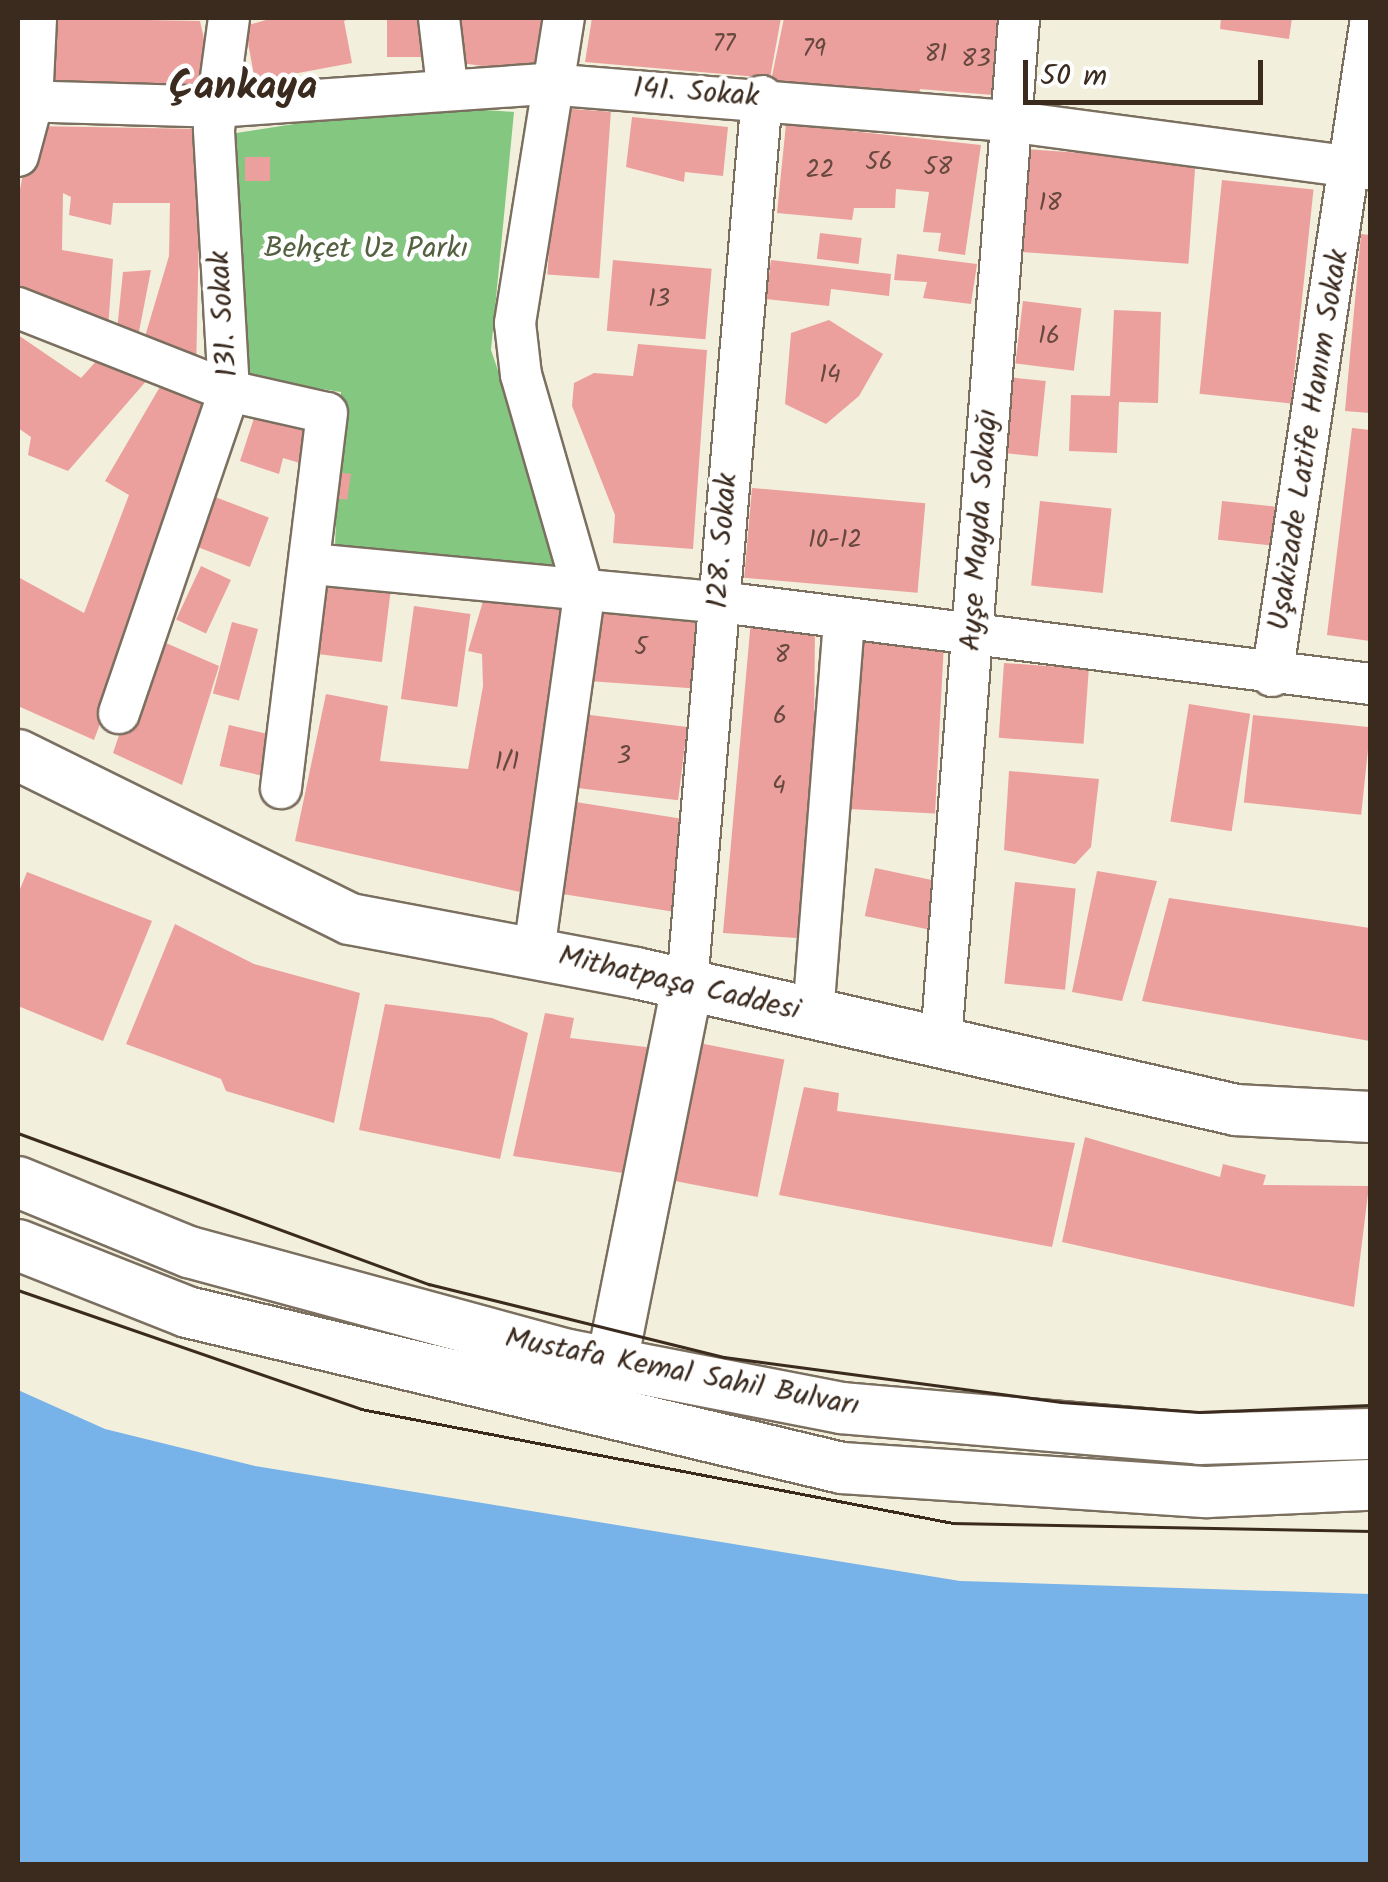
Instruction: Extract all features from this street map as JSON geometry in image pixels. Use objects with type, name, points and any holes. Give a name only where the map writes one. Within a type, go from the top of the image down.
[{"type":"main road","name":"Mithatpaşa Caddesi","points":[[18,755],[321,908],[534,951],[1236,1110],[1370,1117]]},
{"type":"main road","points":[[612,1362],[687,985]]},
{"type":"main road","name":"Mustafa Kemal Sahil Bulvarı","points":[[18,1182],[188,1252],[612,1362],[841,1408],[1200,1439],[1370,1434]]},
{"type":"main road","name":"Mustafa Kemal Sahil Bulvarı","points":[[18,1244],[187,1312],[842,1468],[1207,1492],[1370,1485]]},
{"type":"street","points":[[18,156],[36,18]]},
{"type":"street","name":"131. Sokak","points":[[120,712],[230,391],[215,107],[229,18]]},
{"type":"street","points":[[440,18],[446,86]]},
{"type":"street","points":[[534,951],[584,593],[521,374],[516,323],[547,84],[564,18]]},
{"type":"street","name":"Ayşe Mayda Sokağı","points":[[941,1042],[974,635],[1008,122],[1019,18]]},
{"type":"street","name":"Uşakizade Latife Hanım Sokak","points":[[1272,676],[1361,168],[1370,25]]},
{"type":"street","name":"141. Sokak","points":[[25,102],[215,107],[446,86],[547,84],[762,96],[1008,122],[1361,168]]},
{"type":"street","name":"128. Sokak","points":[[687,985],[762,96]]},
{"type":"street","points":[[18,308],[230,391],[327,413],[312,564],[281,788]]},
{"type":"street","points":[[312,564],[584,593],[719,602],[1272,676],[1370,684]]},
{"type":"street","points":[[814,1015],[844,619]]},
{"type":"green space","name":"Behçet Uz Parkı","points":[[416,105],[514,112],[491,350],[568,576],[335,546],[341,392],[239,376],[230,366],[236,133]]},
{"type":"water","points":[[18,1390],[105,1429],[255,1466],[960,1581],[1370,1594],[1370,1864],[18,1864]]},
{"type":"building","points":[[42,18],[200,21],[211,70],[195,85],[37,82]]},
{"type":"building","points":[[273,18],[351,18],[344,21],[352,63],[255,81],[245,26]]},
{"type":"building","points":[[387,18],[424,18],[424,57],[387,57]]},
{"type":"building","points":[[459,18],[557,18],[545,74],[460,63]]},
{"type":"building","points":[[592,18],[781,18],[770,78],[585,62]]},
{"type":"building","points":[[784,18],[1009,18],[1005,96],[920,89],[918,101],[771,81]]},
{"type":"building","points":[[1221,18],[1292,18],[1289,39],[1220,29]]},
{"type":"building","points":[[559,108],[611,112],[599,278],[547,275]]},
{"type":"building","points":[[632,117],[728,127],[723,176],[685,172],[684,182],[626,167]]},
{"type":"building","points":[[786,124],[981,145],[965,255],[938,251],[941,233],[923,232],[929,192],[896,189],[895,208],[854,208],[852,220],[777,213]]},
{"type":"building","points":[[32,126],[201,129],[196,376],[141,350],[169,256],[170,203],[113,203],[111,225],[69,215],[71,197],[63,193],[62,250],[113,259],[108,329],[18,291],[18,200]]},
{"type":"building","points":[[1025,149],[1196,161],[1188,264],[1018,252]]},
{"type":"building","points":[[245,157],[270,157],[270,181],[245,181]]},
{"type":"building","points":[[1222,180],[1313,190],[1291,403],[1200,394]]},
{"type":"building","points":[[820,233],[862,238],[859,264],[817,259]]},
{"type":"building","points":[[1361,234],[1370,235],[1370,413],[1345,411]]},
{"type":"building","points":[[897,254],[977,264],[971,304],[923,298],[927,282],[894,280]]},
{"type":"building","points":[[613,260],[712,269],[705,339],[607,331]]},
{"type":"building","points":[[771,260],[891,274],[889,296],[831,289],[829,306],[766,299]]},
{"type":"building","points":[[151,270],[136,347],[116,340],[123,272]]},
{"type":"building","points":[[1023,301],[1082,308],[1074,371],[1015,364]]},
{"type":"building","points":[[1114,310],[1161,312],[1158,403],[1119,402],[1117,453],[1069,451],[1071,395],[1110,396]]},
{"type":"building","points":[[829,320],[883,354],[859,396],[826,424],[785,404],[791,333]]},
{"type":"building","points":[[18,335],[81,378],[99,358],[148,379],[68,471],[28,455],[31,437],[18,428]]},
{"type":"building","points":[[638,344],[707,350],[693,549],[613,543],[615,515],[572,406],[574,383],[594,373],[633,376]]},
{"type":"building","points":[[998,376],[1046,381],[1038,457],[990,452]]},
{"type":"building","points":[[161,385],[220,406],[94,740],[18,706],[18,577],[84,613],[129,495],[105,481]]},
{"type":"building","points":[[257,409],[314,425],[303,464],[283,458],[279,474],[240,461]]},
{"type":"building","points":[[1352,428],[1370,430],[1370,641],[1327,635]]},
{"type":"building","points":[[336,472],[351,474],[347,500],[332,498]]},
{"type":"building","points":[[752,488],[925,503],[917,593],[744,578]]},
{"type":"building","points":[[210,495],[269,518],[250,567],[191,544]]},
{"type":"building","points":[[1040,501],[1112,509],[1103,593],[1031,586]]},
{"type":"building","points":[[1222,501],[1276,507],[1272,545],[1218,540]]},
{"type":"building","points":[[201,566],[231,580],[206,633],[176,619]]},
{"type":"building","points":[[330,568],[393,576],[382,662],[319,654]]},
{"type":"building","points":[[484,598],[568,604],[520,892],[295,841],[326,694],[388,706],[380,761],[468,769],[483,686],[482,654],[468,651]]},
{"type":"building","points":[[414,606],[470,614],[457,707],[401,699]]},
{"type":"building","points":[[590,608],[700,616],[695,688],[585,681]]},
{"type":"building","points":[[751,620],[815,626],[812,939],[723,933]]},
{"type":"building","points":[[232,622],[258,629],[239,700],[213,693]]},
{"type":"building","points":[[152,637],[219,666],[182,785],[113,753]]},
{"type":"building","points":[[853,640],[944,645],[935,814],[844,809]]},
{"type":"building","points":[[1004,663],[1089,669],[1084,744],[999,738]]},
{"type":"building","points":[[1189,704],[1250,714],[1232,831],[1170,822]]},
{"type":"building","points":[[574,713],[687,727],[678,800],[565,786]]},
{"type":"building","points":[[1253,715],[1370,727],[1361,815],[1244,803]]},
{"type":"building","points":[[229,725],[271,735],[261,776],[220,766]]},
{"type":"building","points":[[1009,771],[1099,779],[1091,847],[1075,864],[1004,850]]},
{"type":"building","points":[[563,800],[686,820],[672,911],[548,892]]},
{"type":"building","points":[[875,868],[938,881],[927,929],[865,916]]},
{"type":"building","points":[[1097,871],[1157,881],[1122,1001],[1072,992]]},
{"type":"building","points":[[27,872],[152,921],[103,1041],[18,1006],[18,894]]},
{"type":"building","points":[[1015,882],[1076,888],[1065,990],[1004,983]]},
{"type":"building","points":[[1169,898],[1370,928],[1370,1041],[1142,1001]]},
{"type":"building","points":[[175,924],[254,964],[360,993],[334,1123],[226,1091],[221,1079],[126,1044]]},
{"type":"building","points":[[385,1004],[492,1018],[528,1033],[500,1159],[359,1130]]},
{"type":"building","points":[[545,1013],[574,1018],[570,1038],[663,1049],[642,1176],[513,1156]]},
{"type":"building","points":[[699,1043],[784,1060],[758,1197],[672,1180]]},
{"type":"building","points":[[804,1087],[839,1093],[837,1111],[1075,1143],[1052,1247],[779,1195]]},
{"type":"building","points":[[1085,1137],[1220,1177],[1223,1164],[1266,1175],[1263,1185],[1369,1186],[1354,1307],[1062,1242]]},
{"type":"tram line","points":[[18,1133],[429,1284],[724,1357],[1061,1402],[1199,1412],[1370,1405]]},
{"type":"tram line","points":[[18,1290],[361,1409],[953,1523],[1370,1531]]},
{"type":"district","name":"Çankaya","points":[[243,87]]}]
